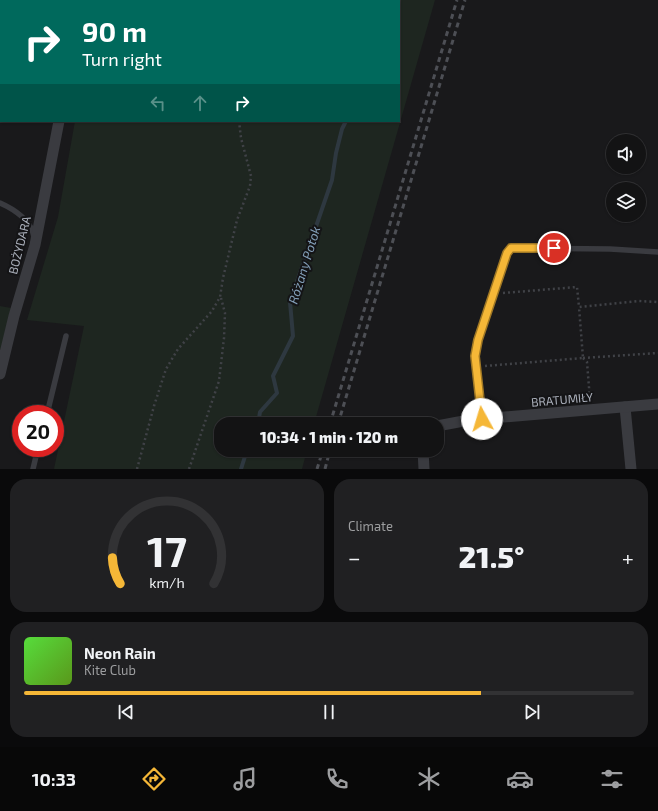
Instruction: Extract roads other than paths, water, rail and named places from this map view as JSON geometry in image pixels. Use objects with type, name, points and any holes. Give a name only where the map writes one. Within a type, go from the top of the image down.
[{"type":"street","name":"BOŻYDARA","points":[[0,374],[14,316],[35,245],[58,122]]},
{"type":"street","name":"BRATUMIŁY","points":[[444,425],[469,420],[658,404]]},
{"type":"street","points":[[625,407],[631,469]]},
{"type":"street","points":[[423,457],[424,469]]},
{"type":"lane","points":[[0,203],[14,211],[27,222],[33,230],[35,245]]},
{"type":"lane","points":[[482,419],[475,356],[478,340],[507,253],[511,248],[610,249],[658,252]]},
{"type":"lane","points":[[49,405],[66,336]]},
{"type":"lane","points":[[33,469],[36,457]]},
{"type":"waterway","name":"Różany Potok","points":[[259,417],[260,412],[277,393],[273,376],[293,336],[290,302],[332,180],[336,153],[342,129],[346,122]]},
{"type":"waterway","name":"Różany Potok","points":[[241,469],[245,457]]},
{"type":"railway","points":[[332,417],[457,0]]},
{"type":"railway","points":[[340,417],[465,0]]},
{"type":"railway","points":[[317,469],[321,457]]},
{"type":"railway","points":[[325,469],[328,457]]}]
